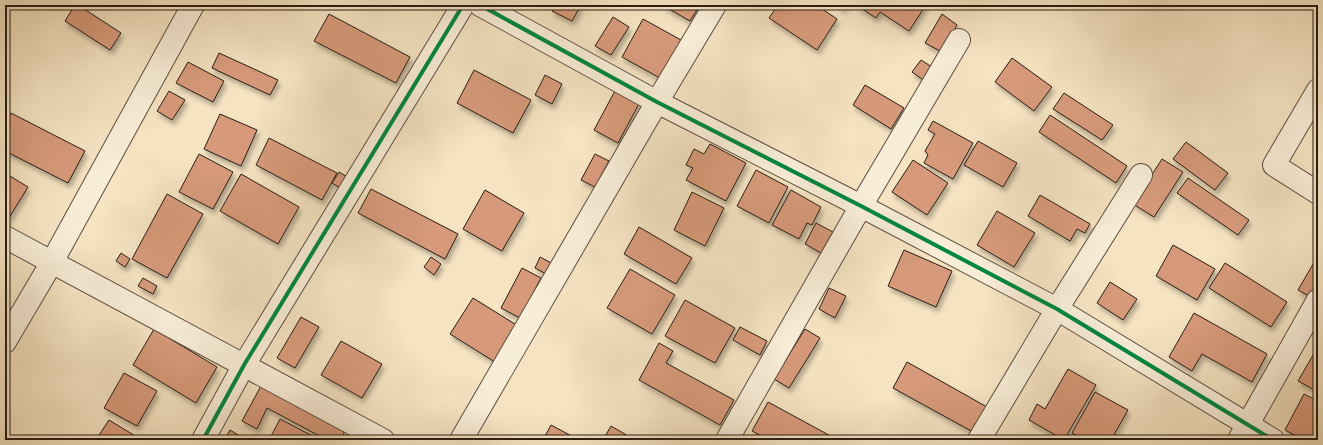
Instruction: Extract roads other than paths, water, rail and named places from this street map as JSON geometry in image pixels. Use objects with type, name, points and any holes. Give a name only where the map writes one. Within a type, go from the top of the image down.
[{"type":"street","points":[[5,342],[52,262],[193,5]]},
{"type":"street","points":[[203,440],[244,365],[463,5]]},
{"type":"street","points":[[480,5],[657,102],[861,206],[1057,309],[1244,433],[1273,440]]},
{"type":"street","points":[[461,440],[715,5]]},
{"type":"street","points":[[727,440],[861,206],[959,40]]},
{"type":"street","points":[[1318,90],[1274,165],[1318,193]]},
{"type":"street","points":[[979,440],[1057,309],[1141,175]]},
{"type":"street","points":[[5,238],[384,440]]},
{"type":"street","points":[[1244,433],[1318,300]]}]
